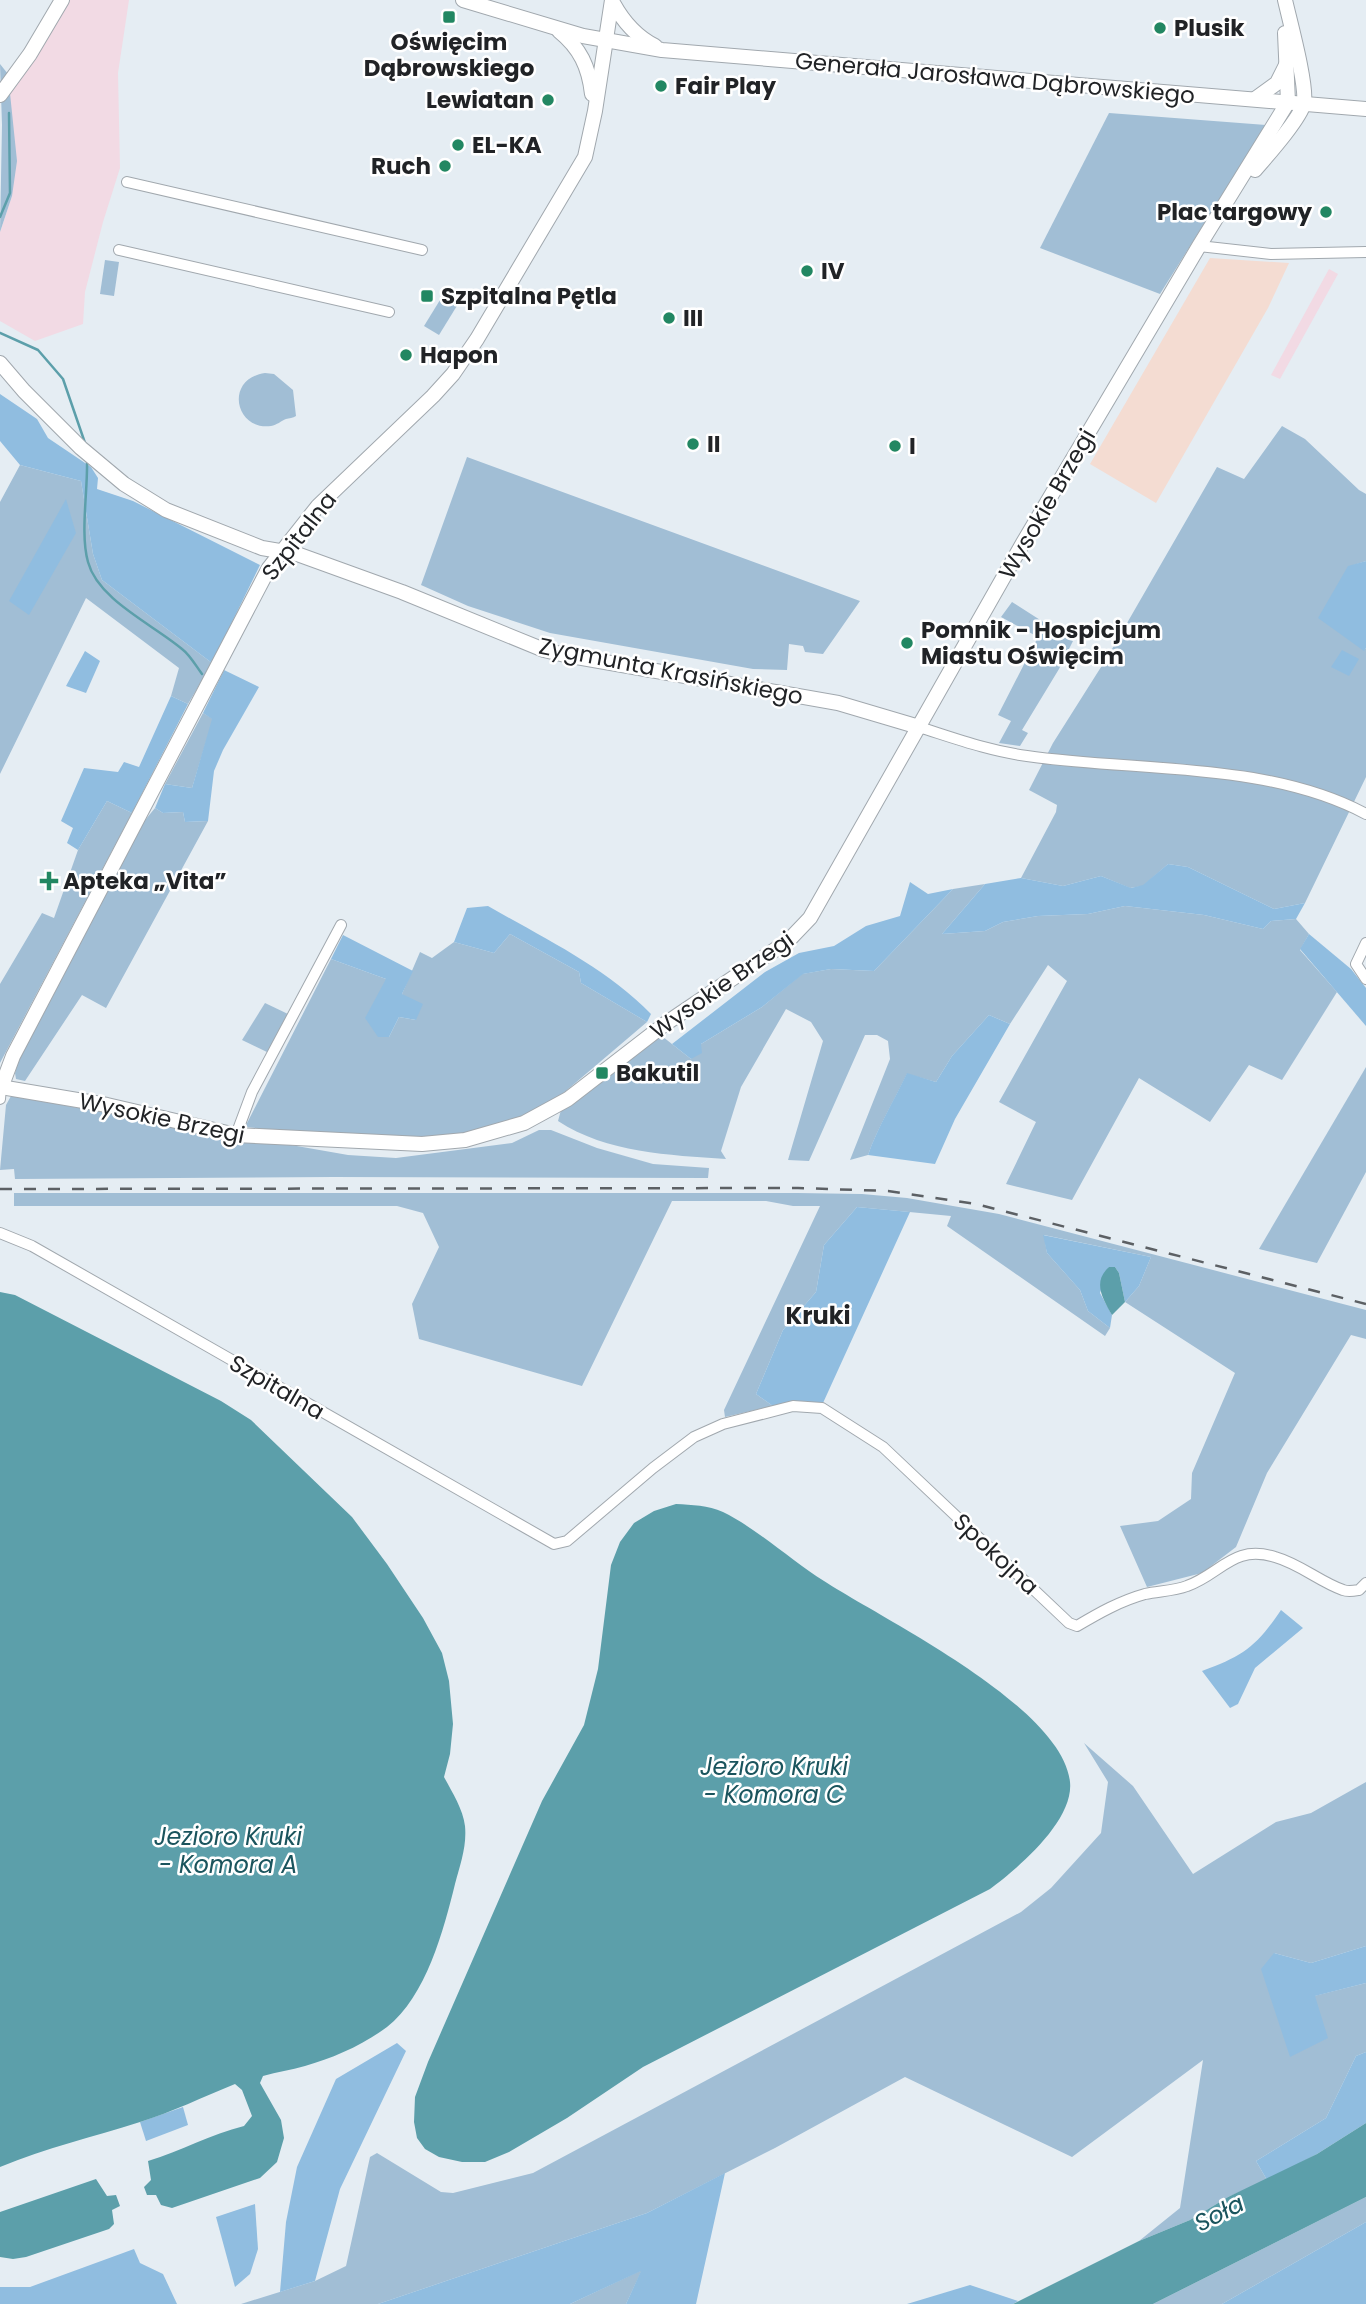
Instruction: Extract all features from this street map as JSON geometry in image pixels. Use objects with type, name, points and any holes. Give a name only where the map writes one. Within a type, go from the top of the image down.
[{"type":"street","points":[[0,95],[30,54],[62,0]]},
{"type":"street","name":"Generała Jarosława Dąbrowskiego","points":[[463,0],[606,41],[662,50],[1366,109]]},
{"type":"street","points":[[1284,0],[1288,102]]},
{"type":"street","points":[[1284,0],[1303,84],[1304,103]]},
{"type":"street","points":[[612,1],[627,25],[646,42],[662,50]]},
{"type":"street","name":"Szpitalna","points":[[0,1091],[13,1056],[269,568],[318,506],[453,374],[477,339],[585,157],[612,1]]},
{"type":"street","points":[[555,28],[567,38],[585,61],[595,111]]},
{"type":"street","points":[[1255,99],[1277,83],[1286,64]]},
{"type":"street","name":"Wysokie Brzegi","points":[[0,1091],[107,1105],[236,1135],[323,1141],[443,1143],[498,1132],[546,1113],[583,1088],[665,1024],[775,951],[799,931],[821,900],[1023,542],[1288,102]]},
{"type":"street","name":"Wysokie Brzegi","points":[[1229,200],[1280,139],[1304,103]]},
{"type":"street","points":[[127,182],[422,250]]},
{"type":"street","points":[[1199,246],[1271,254],[1366,252]]},
{"type":"street","points":[[120,250],[389,312]]},
{"type":"street","name":"Zygmunta Krasińskiego","points":[[0,363],[81,448],[124,484],[166,510],[262,548],[297,554],[402,592],[544,650],[838,703],[968,743],[1025,756],[1257,778],[1308,791],[1366,814]]},
{"type":"street","points":[[236,1135],[251,1093],[341,925]]},
{"type":"street","points":[[1366,943],[1356,964],[1366,979]]},
{"type":"street","name":"Szpitalna","points":[[0,1233],[32,1246],[554,1544]]},
{"type":"street","name":"Spokojna","points":[[554,1544],[567,1541],[694,1437],[723,1424],[793,1406],[822,1408],[883,1447],[1069,1623],[1077,1626],[1117,1604],[1146,1594],[1184,1588],[1204,1580],[1223,1563],[1243,1555],[1274,1556],[1309,1571],[1344,1591],[1359,1590],[1366,1583]]},
{"type":"shaded area","points":[[70,0],[129,0],[118,73],[120,168],[85,292],[83,324],[35,341],[0,321],[0,232],[12,196],[9,87],[51,33]]},
{"type":"shaded area","points":[[0,64],[8,74],[17,161],[12,196],[0,232],[2,125]]},
{"type":"shaded area","points":[[1109,113],[1266,125],[1160,294],[1040,248]]},
{"type":"shaded area","points":[[1210,258],[1289,263],[1268,308],[1156,503],[1090,464]]},
{"type":"shaded area","points":[[105,260],[119,262],[114,296],[100,294]]},
{"type":"shaded area","points":[[1329,269],[1338,274],[1280,379],[1271,375]]},
{"type":"shaded area","points":[[448,287],[463,296],[439,335],[424,326]]},
{"type":"shaded area","points":[[265,373],[274,374],[293,390],[296,416],[271,426],[249,421],[239,404],[239,394],[244,385],[252,377]]},
{"type":"shaded area","points":[[0,394],[37,419],[48,438],[91,467],[98,478],[97,489],[133,501],[260,565],[212,663],[102,580],[93,554],[81,481],[20,465],[0,441]]},
{"type":"shaded area","points":[[1282,426],[1305,439],[1366,494],[1366,561],[1348,567],[1364,650],[1366,648],[1366,777],[1305,903],[1274,909],[1188,867],[1168,864],[1143,886],[1130,888],[1101,876],[1063,886],[1021,878],[1056,812],[1057,805],[1029,790],[1053,743],[1108,656],[1217,467],[1244,479]]},
{"type":"shaded area","points":[[467,457],[860,601],[823,654],[805,652],[803,646],[789,644],[787,670],[753,669],[550,633],[468,606],[421,585]]},
{"type":"shaded area","points":[[20,465],[81,481],[93,554],[102,580],[212,663],[188,704],[171,696],[179,668],[86,598],[0,774],[0,502]]},
{"type":"shaded area","points":[[66,499],[76,533],[29,615],[9,601]]},
{"type":"shaded area","points":[[1366,561],[1364,651],[1318,618],[1348,566]]},
{"type":"shaded area","points":[[1012,602],[1073,641],[1022,730],[1028,733],[1020,746],[999,743],[1011,721],[998,715],[1038,637],[1001,617]]},
{"type":"shaded area","points":[[1342,650],[1359,659],[1349,676],[1331,667]]},
{"type":"shaded area","points":[[85,651],[100,661],[86,693],[66,686]]},
{"type":"shaded area","points":[[224,670],[259,687],[214,771],[208,821],[185,822],[183,812],[163,813],[155,808],[165,784],[192,788],[212,719],[203,713]]},
{"type":"shaded area","points":[[171,696],[188,704],[132,813],[107,801],[78,850],[67,843],[73,828],[61,821],[84,768],[118,772],[124,762],[139,767]]},
{"type":"shaded area","points":[[203,713],[213,719],[192,788],[165,784]]},
{"type":"shaded area","points":[[107,801],[132,813],[0,1063],[0,984],[42,913],[54,918],[78,850]]},
{"type":"shaded area","points":[[155,808],[163,813],[183,812],[185,822],[208,821],[106,1008],[82,995],[25,1081],[16,1079],[20,1055],[137,830]]},
{"type":"shaded area","points":[[1168,864],[1188,867],[1274,909],[1305,903],[1296,919],[1271,921],[1263,929],[1204,915],[1125,906],[1088,914],[1038,916],[1003,922],[985,931],[942,934],[985,884],[1021,878],[1063,886],[1101,876],[1131,888],[1143,885]]},
{"type":"shaded area","points":[[910,882],[928,894],[953,889],[874,971],[831,969],[803,974],[762,1007],[701,1044],[702,1053],[691,1059],[672,1044],[765,972],[799,953],[834,946],[866,926],[900,916]]},
{"type":"shaded area","points":[[985,884],[942,934],[985,931],[1003,922],[1038,916],[1088,914],[1125,906],[1204,915],[1263,929],[1271,921],[1296,919],[1309,934],[1300,950],[1337,992],[1282,1080],[1249,1065],[1210,1122],[1139,1078],[1072,1200],[1006,1184],[1036,1122],[999,1102],[1067,981],[1048,965],[1010,1024],[989,1015],[952,1056],[936,1082],[907,1074],[868,1155],[850,1160],[890,1059],[888,1041],[877,1035],[865,1035],[809,1161],[788,1160],[823,1041],[811,1022],[786,1009],[741,1087],[721,1151],[726,1159],[661,1154],[618,1146],[577,1132],[558,1121],[561,1110],[658,1033],[691,1059],[701,1044],[762,1007],[802,974],[831,969],[874,971],[953,889]]},
{"type":"shaded area","points":[[488,906],[574,955],[614,982],[651,1014],[647,1022],[581,983],[579,972],[510,934],[494,953],[454,942],[467,908]]},
{"type":"shaded area","points":[[510,934],[579,972],[581,983],[647,1022],[527,1124],[435,1146],[245,1127],[331,959],[386,979],[389,1037],[399,1017],[416,1020],[402,994],[420,952],[432,958],[454,942],[494,953]]},
{"type":"shaded area","points":[[1309,934],[1351,969],[1366,988],[1366,1026],[1300,949]]},
{"type":"shaded area","points":[[343,935],[413,971],[402,994],[423,1004],[416,1020],[399,1017],[389,1037],[378,1037],[365,1018],[386,979],[331,959]]},
{"type":"shaded area","points":[[265,1003],[288,1014],[269,1053],[242,1040]]},
{"type":"shaded area","points":[[989,1015],[1010,1024],[955,1119],[935,1164],[868,1155],[907,1073],[936,1082],[952,1056]]},
{"type":"shaded area","points":[[1366,1067],[1366,1172],[1317,1263],[1259,1249]]},
{"type":"shaded area","points":[[11,1096],[348,1155],[396,1158],[512,1143],[539,1130],[551,1130],[597,1148],[653,1164],[709,1168],[708,1178],[15,1179],[14,1169],[0,1170],[6,1105]]},
{"type":"shaded area","points":[[14,1193],[798,1193],[907,1198],[999,1214],[1366,1310],[1366,1339],[1351,1335],[1267,1473],[1236,1547],[1202,1573],[1147,1587],[1120,1526],[1158,1521],[1191,1499],[1192,1473],[1235,1373],[1125,1302],[1139,1286],[1151,1257],[1044,1235],[1047,1253],[1080,1290],[1088,1311],[1110,1328],[1105,1336],[947,1226],[951,1216],[857,1207],[824,1245],[816,1292],[783,1330],[756,1394],[773,1406],[725,1417],[724,1410],[820,1206],[793,1206],[766,1201],[672,1201],[582,1386],[419,1339],[412,1304],[439,1247],[423,1213],[397,1206],[14,1206]]},
{"type":"shaded area","points":[[857,1207],[910,1212],[823,1403],[794,1401],[773,1406],[756,1394],[783,1330],[816,1292],[824,1245]]},
{"type":"shaded area","points":[[1043,1235],[1151,1257],[1139,1286],[1125,1302],[1119,1273],[1115,1267],[1109,1267],[1100,1293],[1112,1315],[1110,1328],[1088,1311],[1080,1290],[1047,1253]]},
{"type":"shaded area","points":[[1281,1610],[1303,1628],[1255,1668],[1238,1704],[1230,1708],[1202,1671],[1248,1649]]},
{"type":"shaded area","points":[[1084,1743],[1133,1786],[1193,1874],[1276,1822],[1311,1813],[1366,1782],[1366,1946],[1311,1963],[1274,1953],[1314,1996],[1366,1983],[1366,2052],[1356,2056],[1326,2118],[1256,2161],[1267,2180],[1228,2197],[1190,2220],[1139,2241],[1180,2208],[1203,2060],[1072,2157],[905,2077],[775,2148],[647,2213],[378,2304],[241,2304],[315,2281],[346,2266],[370,2157],[377,2153],[441,2192],[453,2193],[533,2173],[1021,1912],[1051,1888],[1101,1833],[1108,1782]]},
{"type":"shaded area","points":[[1366,1946],[1366,1983],[1315,1996],[1328,2038],[1290,2057],[1261,1969],[1274,1953],[1311,1963]]},
{"type":"shaded area","points":[[397,2043],[406,2051],[340,2189],[315,2281],[280,2292],[286,2222],[297,2167],[336,2079]]},
{"type":"shaded area","points":[[1366,2052],[1366,2123],[1317,2154],[1267,2180],[1256,2161],[1326,2118],[1356,2056]]},
{"type":"shaded area","points":[[183,2107],[188,2125],[146,2141],[140,2122]]},
{"type":"shaded area","points":[[725,2173],[696,2304],[626,2304],[641,2271],[570,2304],[378,2304],[647,2213]]},
{"type":"shaded area","points":[[1366,2197],[1366,2222],[1222,2304],[1153,2304]]},
{"type":"shaded area","points":[[255,2204],[258,2249],[250,2274],[235,2287],[216,2217]]},
{"type":"shaded area","points":[[1366,2222],[1366,2304],[1222,2304]]},
{"type":"shaded area","points":[[134,2249],[140,2263],[163,2274],[177,2304],[0,2304],[0,2287],[30,2287]]},
{"type":"shaded area","points":[[642,2270],[626,2304],[570,2304]]},
{"type":"shaded area","points":[[970,2285],[1018,2301],[1013,2304],[907,2304]]},
{"type":"water","points":[[1109,1267],[1115,1267],[1119,1273],[1125,1302],[1112,1315],[1100,1285]]},
{"type":"water","name":"Jezioro Kruki - Komora A","points":[[0,1292],[15,1295],[221,1401],[251,1420],[352,1517],[423,1618],[442,1653],[449,1681],[453,1724],[444,1777],[462,1813],[465,1841],[439,1941],[423,1980],[401,2014],[368,2040],[326,2059],[263,2076],[260,2083],[281,2120],[284,2138],[277,2162],[260,2178],[172,2208],[161,2205],[156,2195],[147,2195],[144,2187],[151,2180],[148,2161],[244,2126],[252,2116],[242,2090],[235,2084],[152,2118],[52,2148],[0,2167]]},
{"type":"water","name":"Jezioro Kruki - Komora C","points":[[676,1504],[712,1508],[736,1519],[824,1581],[926,1642],[1004,1695],[1037,1724],[1060,1753],[1070,1782],[1069,1797],[1054,1827],[1042,1842],[990,1889],[643,2067],[567,2118],[509,2152],[485,2162],[462,2162],[439,2157],[425,2149],[417,2138],[414,2122],[415,2097],[542,1801],[584,1725],[598,1669],[611,1565],[620,1542],[634,1523],[654,1511]]},
{"type":"water","name":"Soła","points":[[1366,2123],[1366,2197],[1153,2304],[1013,2304],[1139,2241],[1190,2220],[1228,2197],[1317,2154]]},
{"type":"water","points":[[96,2179],[107,2196],[116,2195],[120,2206],[112,2210],[114,2224],[109,2229],[26,2257],[0,2257],[0,2212]]},
{"type":"waterway","points":[[0,217],[10,193],[9,113]]},
{"type":"waterway","points":[[0,333],[38,350],[63,379],[85,443]]},
{"type":"waterway","points":[[87,460],[84,525],[88,562],[94,576],[128,611],[185,651],[202,674]]},
{"type":"railway","points":[[0,1189],[798,1188],[888,1191],[976,1204],[1366,1304]]},
{"type":"place","name":"Oświęcim Dąbrowskiego","points":[[449,17]]},
{"type":"place","name":"Plusik","points":[[1160,28]]},
{"type":"place","name":"Fair Play","points":[[661,86]]},
{"type":"place","name":"Lewiatan","points":[[548,100]]},
{"type":"place","name":"EL-KA","points":[[458,145]]},
{"type":"place","name":"Ruch","points":[[445,166]]},
{"type":"place","name":"Plac targowy","points":[[1326,212]]},
{"type":"place","name":"IV","points":[[807,271]]},
{"type":"place","name":"Szpitalna Pętla","points":[[427,296]]},
{"type":"place","name":"III","points":[[669,318]]},
{"type":"place","name":"Hapon","points":[[406,355]]},
{"type":"place","name":"II","points":[[693,444]]},
{"type":"place","name":"I","points":[[895,446]]},
{"type":"place","name":"Pomnik - Hospicjum Miastu Oświęcim","points":[[907,643]]},
{"type":"place","name":"Apteka „Vita”","points":[[49,881]]},
{"type":"place","name":"Bakutil","points":[[602,1073]]},
{"type":"district","name":"Kruki","points":[[818,1315]]}]
